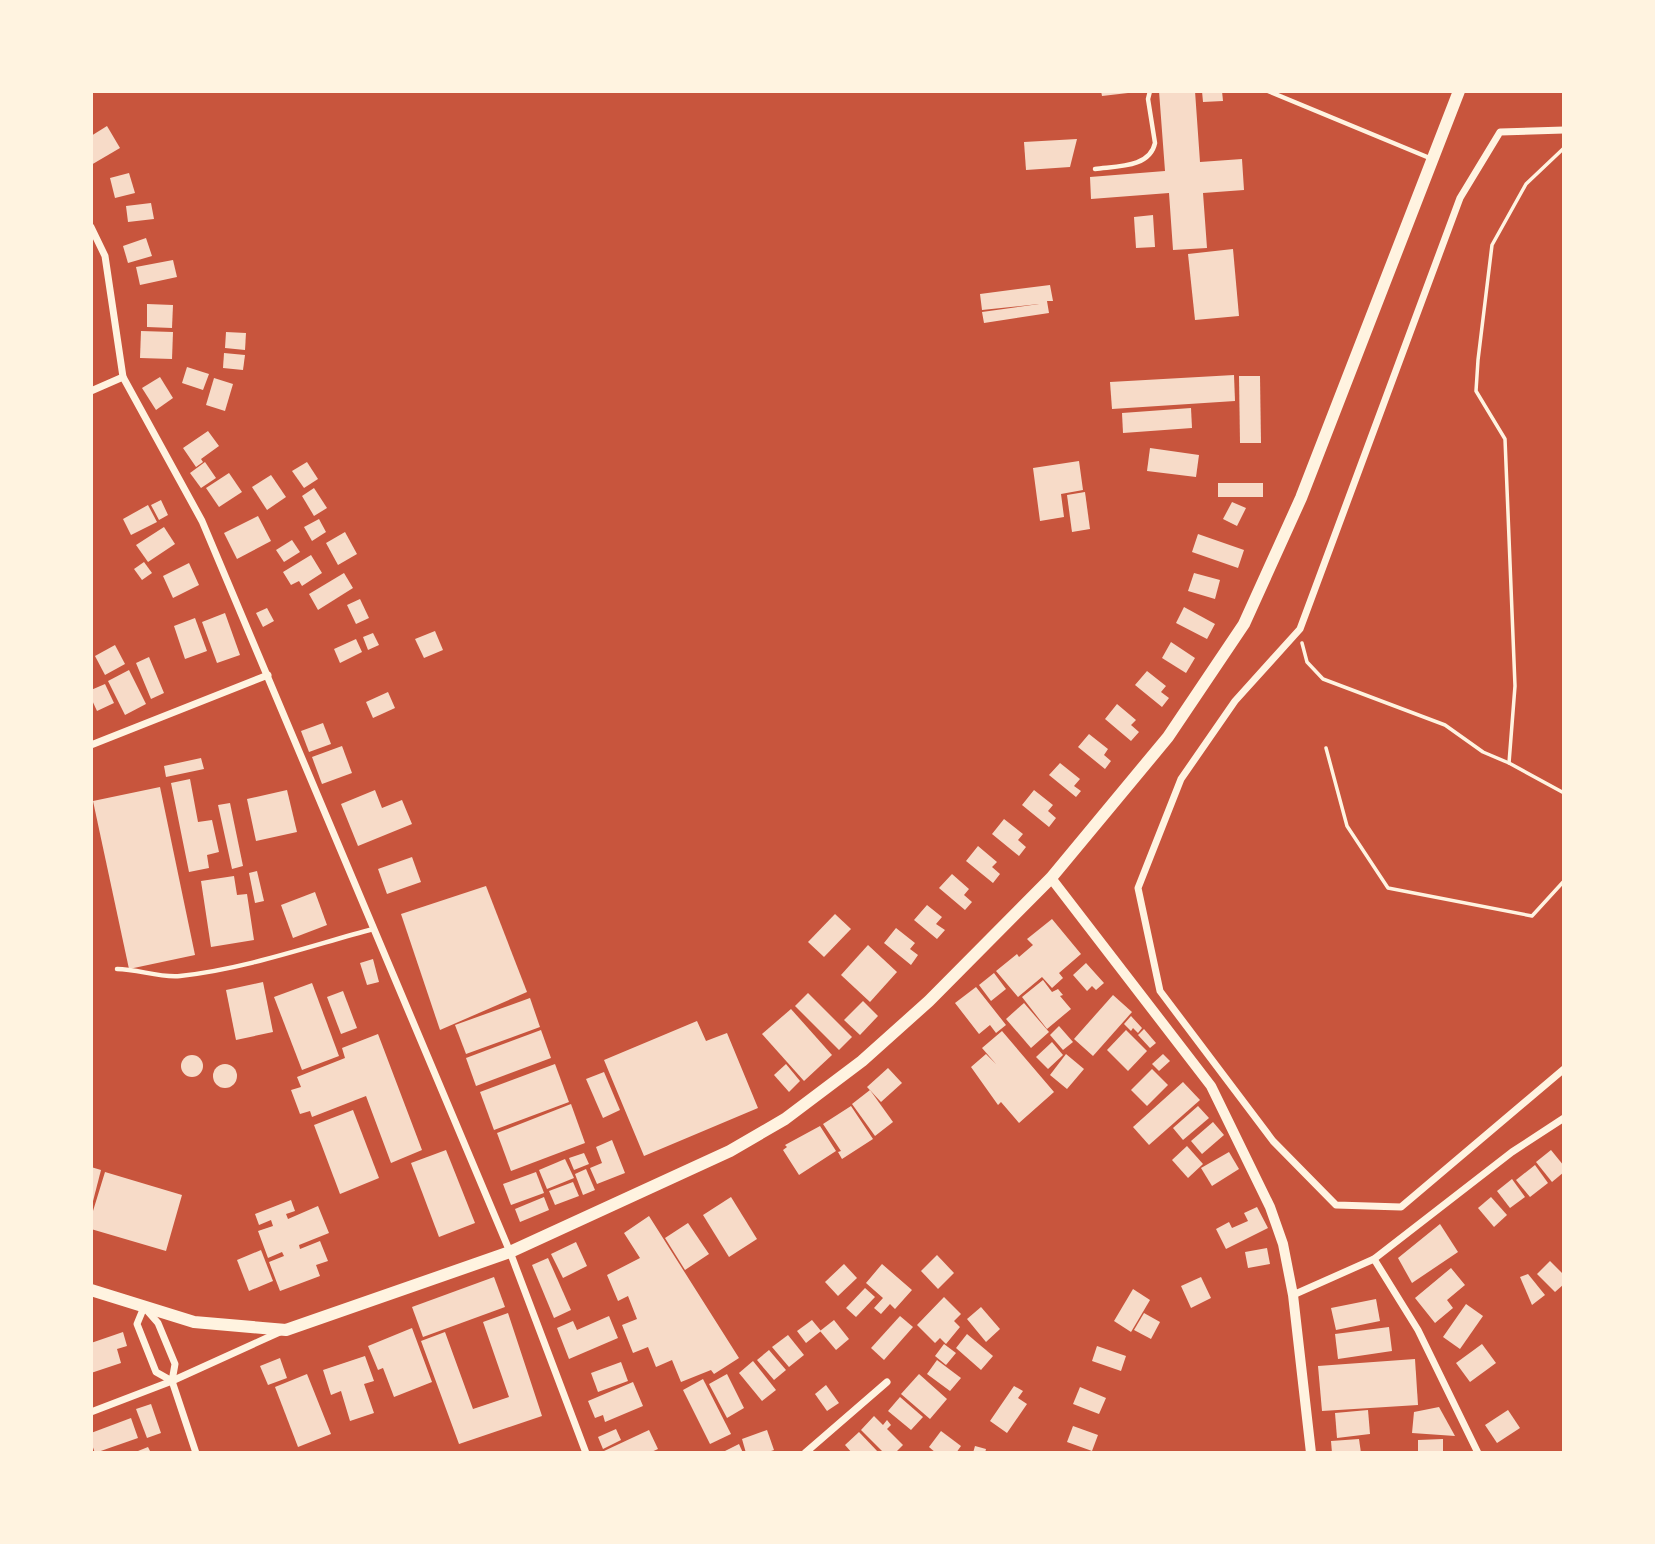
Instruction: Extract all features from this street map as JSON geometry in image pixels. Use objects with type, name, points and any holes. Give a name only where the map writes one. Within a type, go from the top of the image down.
[{"type":"main road","points":[[91,1290],[194,1322],[286,1330],[510,1251],[730,1151],[785,1119],[862,1061],[910,1018],[1051,878],[1168,737],[1244,624],[1301,498],[1458,91]]},
{"type":"street","points":[[1564,130],[1500,132],[1460,198],[1298,631],[1235,702],[1181,779],[1139,888],[1160,991],[1273,1141],[1336,1205],[1402,1207],[1564,1069]]},
{"type":"street","points":[[91,227],[105,256],[123,377],[202,521],[510,1251],[586,1453]]},
{"type":"street","points":[[91,391],[123,377]]},
{"type":"street","points":[[91,745],[268,675]]},
{"type":"street","points":[[1051,878],[1211,1086],[1270,1207],[1283,1244],[1293,1295],[1311,1453]]},
{"type":"street","points":[[1293,1295],[1374,1259],[1512,1152],[1564,1118]]},
{"type":"street","points":[[1374,1259],[1418,1330],[1478,1453]]},
{"type":"street","points":[[172,1381],[156,1371],[137,1324],[144,1307],[158,1323],[175,1364],[172,1381],[197,1453]]},
{"type":"street","points":[[91,1412],[172,1381],[286,1330]]},
{"type":"street","points":[[805,1453],[887,1382]]},
{"type":"lane","points":[[1096,169],[1139,162],[1153,150],[1154,136],[1148,99],[1150,91]]},
{"type":"lane","points":[[1268,91],[1432,159]]},
{"type":"lane","points":[[117,969],[179,976],[267,958],[374,929]]},
{"type":"path","points":[[1509,763],[1515,686],[1505,439],[1476,391],[1478,360],[1492,245],[1526,184],[1564,148]]},
{"type":"path","points":[[1298,631],[1307,662],[1323,679],[1445,725],[1483,752],[1564,793]]},
{"type":"path","points":[[1326,748],[1347,826],[1388,888],[1532,916],[1564,881]]},
{"type":"building","points":[[1101,91],[1128,91],[1128,93],[1102,96]]},
{"type":"building","points":[[1159,91],[1195,91],[1200,162],[1242,159],[1244,190],[1203,193],[1207,248],[1173,250],[1169,193],[1091,199],[1090,177],[1165,171]]},
{"type":"building","points":[[1202,91],[1222,91],[1223,101],[1203,102]]},
{"type":"building","points":[[107,126],[120,148],[91,165],[91,136]]},
{"type":"building","points":[[1077,139],[1070,167],[1026,170],[1024,142]]},
{"type":"building","points":[[129,173],[135,193],[115,198],[110,178]]},
{"type":"building","points":[[151,203],[154,219],[128,222],[126,206]]},
{"type":"building","points":[[1153,215],[1155,247],[1136,248],[1134,217]]},
{"type":"building","points":[[146,238],[152,256],[128,263],[123,246]]},
{"type":"building","points":[[1233,249],[1239,316],[1195,320],[1188,254]]},
{"type":"building","points":[[173,260],[177,277],[140,285],[136,267]]},
{"type":"building","points":[[1050,285],[1053,301],[1047,301],[1049,313],[984,323],[982,312],[1039,304],[982,310],[980,294]]},
{"type":"building","points":[[147,304],[173,305],[172,328],[147,327]]},
{"type":"building","points":[[141,331],[173,332],[172,359],[140,358]]},
{"type":"building","points":[[226,332],[246,333],[245,350],[225,348]]},
{"type":"building","points":[[224,353],[245,355],[243,370],[223,368]]},
{"type":"building","points":[[187,367],[209,374],[203,390],[182,383]]},
{"type":"building","points":[[1234,375],[1235,401],[1112,409],[1110,382]]},
{"type":"building","points":[[1239,376],[1260,376],[1261,443],[1240,443]]},
{"type":"building","points":[[160,377],[173,398],[156,410],[142,388]]},
{"type":"building","points":[[214,378],[233,384],[225,411],[206,405]]},
{"type":"building","points":[[1191,408],[1192,428],[1123,433],[1122,413]]},
{"type":"building","points":[[208,431],[219,446],[201,459],[203,462],[196,467],[183,448]]},
{"type":"building","points":[[1150,448],[1199,455],[1196,477],[1147,471]]},
{"type":"building","points":[[1079,461],[1083,490],[1061,494],[1064,517],[1040,521],[1033,468]]},
{"type":"building","points":[[205,462],[216,478],[201,488],[190,473]]},
{"type":"building","points":[[307,462],[318,479],[304,488],[292,471]]},
{"type":"building","points":[[229,473],[242,492],[219,507],[206,488]]},
{"type":"building","points":[[271,475],[286,497],[267,510],[252,487]]},
{"type":"building","points":[[1218,483],[1263,483],[1263,497],[1218,497]]},
{"type":"building","points":[[314,488],[327,508],[314,516],[302,496]]},
{"type":"building","points":[[1085,492],[1090,529],[1072,532],[1067,495]]},
{"type":"building","points":[[161,500],[168,515],[159,520],[151,505]]},
{"type":"building","points":[[1232,502],[1246,508],[1237,526],[1223,519]]},
{"type":"building","points":[[148,505],[157,522],[131,535],[123,519]]},
{"type":"building","points":[[258,516],[271,541],[237,559],[224,533]]},
{"type":"building","points":[[319,519],[326,532],[312,541],[304,527]]},
{"type":"building","points":[[164,527],[175,544],[148,562],[136,545]]},
{"type":"building","points":[[345,532],[357,554],[338,565],[326,543]]},
{"type":"building","points":[[1198,534],[1244,550],[1238,568],[1192,552]]},
{"type":"building","points":[[292,540],[300,552],[284,562],[276,550]]},
{"type":"building","points":[[311,555],[322,573],[302,586],[299,581],[291,585],[283,572]]},
{"type":"building","points":[[144,562],[152,573],[142,580],[134,569]]},
{"type":"building","points":[[189,563],[199,585],[173,598],[163,576]]},
{"type":"building","points":[[344,573],[353,588],[318,610],[309,594]]},
{"type":"building","points":[[1194,573],[1220,580],[1215,599],[1188,591]]},
{"type":"building","points":[[360,599],[369,618],[356,624],[347,605]]},
{"type":"building","points":[[1184,607],[1215,624],[1207,639],[1176,623]]},
{"type":"building","points":[[267,608],[274,621],[263,627],[256,613]]},
{"type":"building","points":[[225,613],[240,655],[217,663],[202,622]]},
{"type":"building","points":[[195,618],[207,651],[185,659],[174,626]]},
{"type":"building","points":[[435,631],[443,650],[424,658],[415,639]]},
{"type":"building","points":[[373,633],[379,645],[368,650],[363,637]]},
{"type":"building","points":[[356,639],[362,652],[340,663],[334,649]]},
{"type":"building","points":[[1171,642],[1195,658],[1186,673],[1162,658]]},
{"type":"building","points":[[115,645],[125,664],[105,675],[95,656]]},
{"type":"building","points":[[149,657],[164,693],[151,699],[136,663]]},
{"type":"building","points":[[129,670],[146,704],[125,715],[108,681]]},
{"type":"building","points":[[1147,671],[1166,686],[1161,692],[1169,698],[1162,707],[1135,685]]},
{"type":"building","points":[[105,684],[114,703],[97,711],[91,698],[91,690]]},
{"type":"building","points":[[388,692],[395,708],[373,718],[366,702]]},
{"type":"building","points":[[1117,704],[1136,720],[1131,725],[1139,732],[1131,741],[1105,719]]},
{"type":"building","points":[[323,723],[331,744],[309,752],[301,731]]},
{"type":"building","points":[[1089,734],[1108,749],[1104,755],[1111,761],[1105,769],[1078,747]]},
{"type":"building","points":[[342,746],[352,773],[322,784],[312,757]]},
{"type":"building","points":[[201,758],[204,769],[166,777],[164,766]]},
{"type":"building","points":[[1060,763],[1080,779],[1074,786],[1081,791],[1076,797],[1049,775]]},
{"type":"building","points":[[190,779],[198,822],[212,820],[219,852],[207,855],[209,868],[189,872],[171,783]]},
{"type":"building","points":[[160,787],[195,955],[129,969],[93,801]]},
{"type":"building","points":[[287,790],[297,832],[256,841],[247,799]]},
{"type":"building","points":[[375,790],[382,808],[402,800],[412,824],[358,846],[341,804]]},
{"type":"building","points":[[1034,790],[1053,805],[1048,811],[1056,818],[1049,827],[1022,805]]},
{"type":"building","points":[[230,803],[243,866],[232,869],[218,805]]},
{"type":"building","points":[[1004,819],[1023,834],[1018,840],[1026,847],[1019,856],[992,834]]},
{"type":"building","points":[[978,846],[997,862],[992,867],[1000,874],[993,883],[966,861]]},
{"type":"building","points":[[412,857],[421,882],[387,894],[378,869]]},
{"type":"building","points":[[257,871],[264,901],[255,903],[249,873]]},
{"type":"building","points":[[952,874],[969,889],[964,895],[972,902],[965,910],[939,888]]},
{"type":"building","points":[[234,876],[237,895],[247,894],[254,940],[211,947],[201,881]]},
{"type":"building","points":[[486,886],[527,992],[440,1030],[401,914]]},
{"type":"building","points":[[315,892],[327,925],[293,938],[281,905]]},
{"type":"building","points":[[927,905],[942,917],[936,924],[945,930],[937,939],[914,920]]},
{"type":"building","points":[[835,914],[851,929],[824,957],[808,942]]},
{"type":"building","points":[[1052,919],[1081,954],[1059,973],[1063,978],[1052,988],[1042,977],[1018,997],[996,971],[1033,945],[1027,939]]},
{"type":"building","points":[[896,928],[915,943],[910,949],[918,955],[911,965],[884,943]]},
{"type":"building","points":[[868,945],[897,972],[870,1002],[841,975]]},
{"type":"building","points":[[373,959],[379,982],[367,985],[360,963]]},
{"type":"building","points":[[1086,963],[1104,983],[1096,990],[1092,986],[1087,991],[1073,975]]},
{"type":"building","points":[[994,973],[1006,989],[991,1001],[979,985]]},
{"type":"building","points":[[1043,980],[1052,992],[1058,989],[1063,995],[1060,996],[1071,1009],[1047,1029],[1022,997]]},
{"type":"building","points":[[263,982],[273,1032],[236,1040],[226,990]]},
{"type":"building","points":[[312,983],[339,1056],[302,1070],[274,997]]},
{"type":"building","points":[[976,987],[1006,1025],[996,1033],[990,1025],[979,1034],[955,1003]]},
{"type":"building","points":[[343,991],[357,1028],[341,1034],[327,997]]},
{"type":"building","points":[[808,993],[852,1037],[839,1050],[795,1006]]},
{"type":"building","points":[[1113,995],[1132,1012],[1093,1056],[1074,1039]]},
{"type":"building","points":[[530,998],[540,1027],[466,1054],[455,1025]]},
{"type":"building","points":[[863,1001],[878,1016],[860,1035],[844,1020]]},
{"type":"building","points":[[1024,1003],[1049,1032],[1031,1048],[1006,1019]]},
{"type":"building","points":[[791,1009],[832,1055],[804,1081],[762,1034]]},
{"type":"building","points":[[1131,1016],[1142,1028],[1138,1033],[1133,1028],[1131,1031],[1124,1024]]},
{"type":"building","points":[[697,1021],[706,1041],[727,1033],[758,1108],[644,1156],[604,1060]]},
{"type":"building","points":[[1059,1026],[1073,1042],[1063,1050],[1050,1035]]},
{"type":"building","points":[[1144,1029],[1156,1043],[1150,1048],[1138,1035]]},
{"type":"building","points":[[541,1030],[551,1058],[476,1086],[466,1058]]},
{"type":"building","points":[[1126,1030],[1147,1051],[1128,1071],[1107,1050]]},
{"type":"building","points":[[1002,1031],[1054,1092],[1019,1123],[1001,1102],[998,1105],[971,1067],[986,1054],[996,1064],[982,1048]]},
{"type":"building","points":[[378,1034],[422,1150],[391,1163],[366,1096],[312,1117],[310,1111],[300,1114],[291,1090],[301,1087],[297,1077],[345,1058],[342,1048]]},
{"type":"building","points":[[1052,1042],[1063,1055],[1048,1069],[1036,1057]]},
{"type":"building","points":[[1066,1054],[1084,1069],[1067,1089],[1050,1075]]},
{"type":"building","points":[[1163,1054],[1170,1061],[1159,1071],[1152,1064]]},
{"type":"building","points":[[192,1055],[200,1058],[203,1066],[200,1074],[192,1077],[184,1074],[181,1066],[184,1058]]},
{"type":"building","points":[[225,1064],[233,1068],[237,1076],[233,1084],[225,1088],[217,1084],[213,1076],[217,1068]]},
{"type":"building","points":[[555,1064],[569,1102],[494,1130],[480,1092]]},
{"type":"building","points":[[786,1064],[800,1081],[789,1092],[774,1075]]},
{"type":"building","points":[[888,1068],[902,1083],[881,1102],[867,1087]]},
{"type":"building","points":[[1152,1069],[1168,1085],[1147,1106],[1131,1090]]},
{"type":"building","points":[[604,1072],[620,1110],[603,1118],[586,1079]]},
{"type":"building","points":[[1183,1082],[1200,1100],[1149,1145],[1133,1127]]},
{"type":"building","points":[[870,1090],[893,1122],[875,1136],[852,1104]]},
{"type":"building","points":[[571,1104],[585,1143],[511,1171],[497,1133]]},
{"type":"building","points":[[851,1106],[873,1139],[842,1159],[838,1152],[841,1151],[823,1124]]},
{"type":"building","points":[[1198,1106],[1209,1118],[1183,1140],[1173,1128]]},
{"type":"building","points":[[353,1110],[379,1178],[340,1194],[314,1125]]},
{"type":"building","points":[[1213,1122],[1224,1135],[1202,1154],[1191,1141]]},
{"type":"building","points":[[820,1126],[836,1151],[799,1175],[783,1150],[787,1147],[785,1145]]},
{"type":"building","points":[[612,1140],[625,1173],[597,1184],[590,1168],[602,1163],[596,1147]]},
{"type":"building","points":[[1187,1146],[1203,1164],[1188,1178],[1172,1160]]},
{"type":"building","points":[[446,1150],[475,1223],[439,1237],[411,1163]]},
{"type":"building","points":[[1551,1150],[1564,1166],[1564,1172],[1552,1182],[1536,1162]]},
{"type":"building","points":[[1229,1152],[1239,1169],[1212,1186],[1201,1168]]},
{"type":"building","points":[[584,1153],[589,1164],[574,1170],[569,1158]]},
{"type":"building","points":[[565,1159],[574,1178],[547,1189],[539,1170]]},
{"type":"building","points":[[1535,1165],[1548,1183],[1530,1197],[1516,1180]]},
{"type":"building","points":[[91,1167],[101,1170],[92,1205],[91,1205]]},
{"type":"building","points":[[586,1169],[595,1190],[583,1195],[575,1174]]},
{"type":"building","points":[[105,1172],[182,1195],[166,1251],[91,1229],[91,1211]]},
{"type":"building","points":[[536,1172],[544,1193],[511,1205],[503,1184]]},
{"type":"building","points":[[1512,1179],[1525,1197],[1510,1208],[1497,1191]]},
{"type":"building","points":[[573,1182],[579,1196],[555,1205],[549,1191]]},
{"type":"building","points":[[544,1197],[549,1210],[520,1222],[515,1209]]},
{"type":"building","points":[[731,1197],[757,1239],[729,1257],[703,1215]]},
{"type":"building","points":[[1491,1197],[1507,1215],[1494,1227],[1478,1208]]},
{"type":"building","points":[[291,1200],[295,1211],[286,1214],[288,1219],[318,1206],[329,1233],[299,1245],[300,1249],[320,1241],[328,1261],[316,1265],[320,1276],[280,1291],[269,1262],[284,1256],[282,1252],[268,1258],[258,1231],[273,1226],[271,1220],[259,1225],[255,1214]]},
{"type":"building","points":[[1257,1207],[1268,1228],[1226,1249],[1216,1229],[1229,1222],[1232,1228],[1248,1221],[1244,1213]]},
{"type":"building","points":[[649,1216],[739,1358],[714,1374],[711,1370],[681,1382],[672,1360],[656,1367],[648,1347],[633,1353],[622,1325],[637,1319],[628,1296],[618,1301],[607,1275],[640,1258],[624,1233]]},
{"type":"building","points":[[688,1223],[709,1254],[685,1270],[665,1238]]},
{"type":"building","points":[[1440,1224],[1458,1252],[1412,1283],[1398,1258]]},
{"type":"building","points":[[576,1242],[587,1266],[563,1278],[551,1254]]},
{"type":"building","points":[[1267,1248],[1270,1264],[1248,1268],[1245,1252]]},
{"type":"building","points":[[261,1250],[273,1281],[249,1291],[237,1260]]},
{"type":"building","points":[[937,1255],[954,1273],[938,1289],[921,1271]]},
{"type":"building","points":[[548,1258],[571,1310],[554,1318],[532,1265]]},
{"type":"building","points":[[1550,1261],[1564,1275],[1564,1284],[1555,1292],[1537,1274]]},
{"type":"building","points":[[844,1264],[857,1278],[838,1296],[825,1282]]},
{"type":"building","points":[[882,1264],[912,1290],[895,1309],[890,1304],[881,1314],[874,1308],[883,1298],[866,1283]]},
{"type":"building","points":[[1451,1268],[1465,1285],[1447,1300],[1453,1308],[1435,1323],[1415,1298]]},
{"type":"building","points":[[1528,1274],[1545,1295],[1532,1305],[1520,1277]]},
{"type":"building","points":[[494,1277],[505,1307],[423,1337],[412,1307]]},
{"type":"building","points":[[1201,1277],[1211,1298],[1191,1308],[1181,1286]]},
{"type":"building","points":[[865,1288],[875,1297],[856,1317],[846,1308]]},
{"type":"building","points":[[1133,1289],[1150,1300],[1131,1332],[1114,1321]]},
{"type":"building","points":[[944,1297],[961,1314],[954,1321],[960,1327],[946,1344],[940,1338],[935,1343],[917,1325]]},
{"type":"building","points":[[1376,1299],[1380,1321],[1336,1330],[1331,1308]]},
{"type":"building","points":[[1466,1304],[1483,1316],[1460,1349],[1443,1337]]},
{"type":"building","points":[[981,1307],[1000,1329],[986,1342],[967,1319]]},
{"type":"building","points":[[508,1313],[542,1416],[459,1444],[421,1341],[445,1332],[473,1409],[509,1397],[483,1322]]},
{"type":"building","points":[[1144,1313],[1160,1322],[1151,1339],[1134,1330]]},
{"type":"building","points":[[609,1316],[618,1338],[569,1359],[557,1328],[573,1321],[577,1330]]},
{"type":"building","points":[[900,1316],[913,1327],[884,1360],[871,1348]]},
{"type":"building","points":[[812,1320],[821,1331],[806,1343],[797,1331]]},
{"type":"building","points":[[834,1320],[849,1339],[836,1350],[820,1331]]},
{"type":"building","points":[[1389,1327],[1392,1351],[1338,1359],[1335,1334]]},
{"type":"building","points":[[412,1328],[432,1382],[394,1397],[383,1368],[378,1370],[368,1346]]},
{"type":"building","points":[[123,1332],[127,1346],[117,1349],[121,1363],[91,1373],[91,1343]]},
{"type":"building","points":[[967,1334],[993,1356],[981,1370],[956,1348]]},
{"type":"building","points":[[788,1335],[804,1355],[789,1367],[772,1347]]},
{"type":"building","points":[[944,1344],[956,1353],[946,1365],[935,1356]]},
{"type":"building","points":[[1482,1344],[1496,1363],[1470,1382],[1456,1363]]},
{"type":"building","points":[[1097,1346],[1126,1356],[1121,1371],[1092,1361]]},
{"type":"building","points":[[769,1350],[786,1370],[774,1380],[757,1360]]},
{"type":"building","points":[[365,1356],[374,1381],[364,1384],[374,1413],[350,1421],[341,1391],[331,1395],[323,1370]]},
{"type":"building","points":[[280,1358],[287,1378],[268,1385],[260,1366]]},
{"type":"building","points":[[1415,1359],[1418,1405],[1322,1411],[1318,1366]]},
{"type":"building","points":[[937,1360],[961,1378],[950,1391],[927,1374]]},
{"type":"building","points":[[753,1361],[776,1390],[762,1401],[739,1373]]},
{"type":"building","points":[[621,1362],[628,1381],[598,1392],[591,1373]]},
{"type":"building","points":[[307,1374],[331,1434],[298,1447],[275,1387]]},
{"type":"building","points":[[727,1374],[744,1408],[727,1418],[709,1384]]},
{"type":"building","points":[[919,1374],[947,1399],[930,1419],[901,1394]]},
{"type":"building","points":[[703,1379],[731,1434],[710,1444],[683,1390]]},
{"type":"building","points":[[633,1382],[643,1406],[605,1422],[603,1415],[595,1418],[588,1401]]},
{"type":"building","points":[[826,1385],[839,1403],[827,1411],[815,1394]]},
{"type":"building","points":[[1014,1386],[1023,1391],[1018,1398],[1027,1404],[1007,1433],[990,1421]]},
{"type":"building","points":[[1080,1387],[1106,1398],[1099,1414],[1073,1404]]},
{"type":"building","points":[[900,1397],[923,1417],[911,1430],[888,1411]]},
{"type":"building","points":[[151,1404],[161,1433],[147,1438],[136,1409]]},
{"type":"building","points":[[1439,1407],[1455,1436],[1412,1433],[1414,1412]]},
{"type":"building","points":[[1368,1410],[1370,1434],[1337,1438],[1335,1413]]},
{"type":"building","points":[[1508,1410],[1520,1428],[1497,1443],[1485,1425]]},
{"type":"building","points":[[874,1416],[883,1425],[887,1420],[891,1425],[887,1429],[903,1445],[895,1453],[884,1453],[861,1430]]},
{"type":"building","points":[[131,1418],[138,1438],[95,1453],[91,1433]]},
{"type":"building","points":[[1073,1426],[1098,1435],[1092,1451],[1067,1442]]},
{"type":"building","points":[[616,1429],[621,1440],[603,1449],[598,1437]]},
{"type":"building","points":[[649,1430],[658,1449],[649,1453],[604,1451]]},
{"type":"building","points":[[767,1430],[774,1450],[746,1453],[742,1439]]},
{"type":"building","points":[[941,1431],[961,1446],[956,1453],[936,1453],[929,1447]]},
{"type":"building","points":[[859,1432],[879,1453],[852,1453],[845,1445]]},
{"type":"building","points":[[1359,1439],[1361,1453],[1332,1453],[1331,1441]]},
{"type":"building","points":[[1443,1439],[1443,1453],[1418,1453],[1418,1440]]},
{"type":"building","points":[[739,1444],[743,1453],[726,1453],[725,1451]]},
{"type":"building","points":[[975,1446],[986,1449],[985,1453],[973,1453]]},
{"type":"building","points":[[148,1447],[151,1453],[133,1453]]}]
